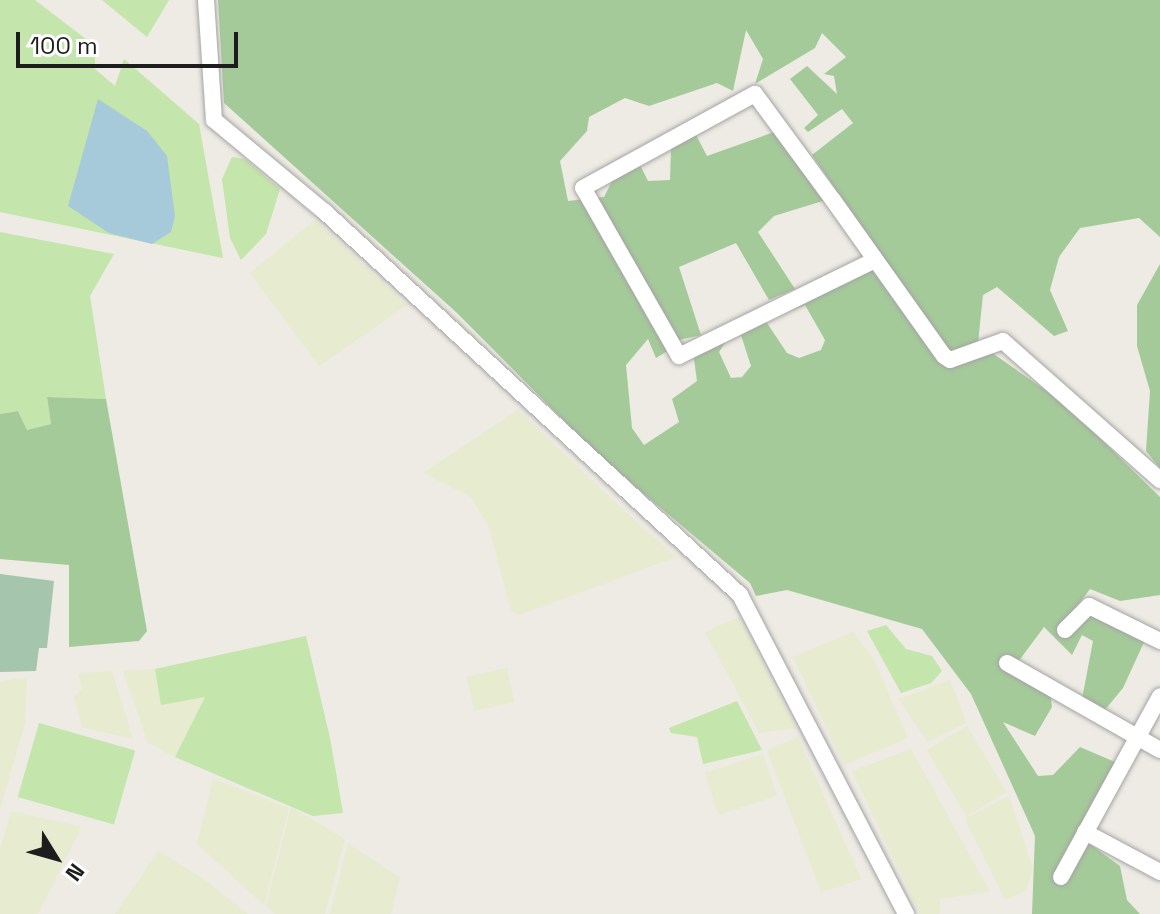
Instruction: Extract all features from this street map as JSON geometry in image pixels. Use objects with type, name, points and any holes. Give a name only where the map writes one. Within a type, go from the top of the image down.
[{"type":"street","points":[[206,0],[214,120],[325,212],[740,595],[906,914]]},
{"type":"street","points":[[875,260],[679,356],[583,188],[755,94],[875,260],[944,356],[950,360],[1003,341],[1160,480]]},
{"type":"street","points":[[1065,630],[1089,606],[1160,641]]},
{"type":"street","points":[[1007,663],[1160,750]]},
{"type":"street","points":[[1061,877],[1160,696]]},
{"type":"street","points":[[1085,832],[1160,872]]},
{"type":"green space","points":[[0,0],[35,0],[95,46],[95,69],[115,86],[124,59],[199,124],[223,258],[0,212]]},
{"type":"green space","points":[[102,0],[169,0],[147,37]]},
{"type":"green space","points":[[218,0],[1160,0],[1160,237],[1139,218],[1080,228],[1059,257],[1050,290],[1068,331],[1054,336],[997,287],[983,295],[978,343],[1065,404],[1160,497],[1160,595],[1120,601],[1090,589],[1060,629],[1089,611],[1145,640],[1123,688],[1104,711],[1082,699],[1093,641],[1082,635],[1072,655],[1044,627],[1018,662],[1050,692],[1052,707],[1035,736],[1003,722],[1038,776],[1053,775],[1080,747],[1115,762],[1087,842],[1120,866],[1127,900],[1140,914],[1032,914],[1035,836],[971,694],[922,629],[787,590],[756,596],[750,583],[599,456],[457,313],[224,103]],"holes":[[[746,30],[763,59],[755,84],[815,48],[822,33],[846,57],[824,74],[834,76],[837,94],[807,66],[790,79],[818,115],[804,128],[808,132],[842,109],[853,123],[812,155],[885,262],[780,315],[805,305],[825,340],[821,350],[799,358],[787,353],[765,320],[740,332],[751,366],[742,377],[731,378],[719,352],[731,334],[693,352],[697,381],[672,399],[679,422],[644,445],[632,428],[626,365],[648,339],[656,358],[669,350],[666,325],[679,340],[701,335],[679,267],[736,243],[769,300],[795,289],[758,232],[774,216],[826,200],[777,131],[707,156],[696,135],[671,148],[670,180],[648,181],[639,163],[613,179],[604,197],[568,201],[560,161],[587,131],[589,117],[625,98],[649,106],[717,83],[733,91]]]},
{"type":"green space","points":[[232,157],[245,159],[280,189],[266,234],[241,260],[230,238],[222,179]]},
{"type":"green space","points":[[315,220],[407,305],[319,366],[250,273]]},
{"type":"green space","points":[[0,232],[114,254],[90,296],[106,399],[47,397],[51,424],[27,430],[18,411],[0,414]]},
{"type":"green space","points":[[1160,264],[1160,468],[1146,451],[1150,391],[1137,346],[1137,305]]},
{"type":"green space","points":[[47,397],[106,399],[147,631],[139,641],[69,647],[69,565],[0,559],[0,414],[18,411],[27,430],[51,424]]},
{"type":"green space","points":[[518,410],[676,557],[519,615],[511,611],[489,527],[471,497],[423,473]]},
{"type":"green space","points":[[0,574],[54,581],[47,648],[39,648],[36,671],[0,672]]},
{"type":"green space","points":[[739,617],[796,728],[759,733],[705,632]]},
{"type":"green space","points":[[886,625],[906,649],[932,656],[942,671],[931,683],[901,693],[867,631]]},
{"type":"green space","points":[[853,632],[873,658],[908,738],[844,765],[793,657]]},
{"type":"green space","points":[[306,636],[330,738],[343,813],[313,816],[175,757],[205,697],[161,705],[155,669]]},
{"type":"green space","points":[[507,668],[514,702],[474,711],[467,677]]},
{"type":"green space","points":[[155,669],[161,704],[205,696],[175,757],[148,743],[123,671]]},
{"type":"green space","points":[[112,671],[133,739],[82,727],[74,697],[82,689],[78,674]]},
{"type":"green space","points":[[27,678],[25,724],[0,809],[0,681]]},
{"type":"green space","points":[[950,680],[966,723],[927,742],[899,699]]},
{"type":"green space","points":[[737,701],[762,750],[703,764],[697,737],[671,733],[669,728]]},
{"type":"green space","points":[[39,723],[135,751],[114,825],[18,797]]},
{"type":"green space","points":[[967,726],[1007,792],[966,816],[927,750]]},
{"type":"green space","points":[[798,737],[861,879],[821,892],[767,750]]},
{"type":"green space","points":[[911,749],[990,892],[940,899],[939,914],[920,914],[852,771]]},
{"type":"green space","points":[[763,754],[777,796],[719,815],[705,773]]},
{"type":"green space","points":[[213,779],[289,808],[264,905],[197,844]]},
{"type":"green space","points":[[1009,796],[1033,869],[1025,891],[1005,900],[965,819]]},
{"type":"green space","points":[[291,807],[345,839],[325,914],[275,914],[266,906]]},
{"type":"green space","points":[[11,811],[81,827],[38,914],[0,914],[0,849]]},
{"type":"green space","points":[[348,843],[400,878],[391,914],[330,914]]},
{"type":"green space","points":[[158,851],[201,877],[248,914],[115,914]]},
{"type":"water","points":[[98,99],[147,131],[167,156],[175,216],[171,232],[152,244],[109,233],[68,206]]}]
